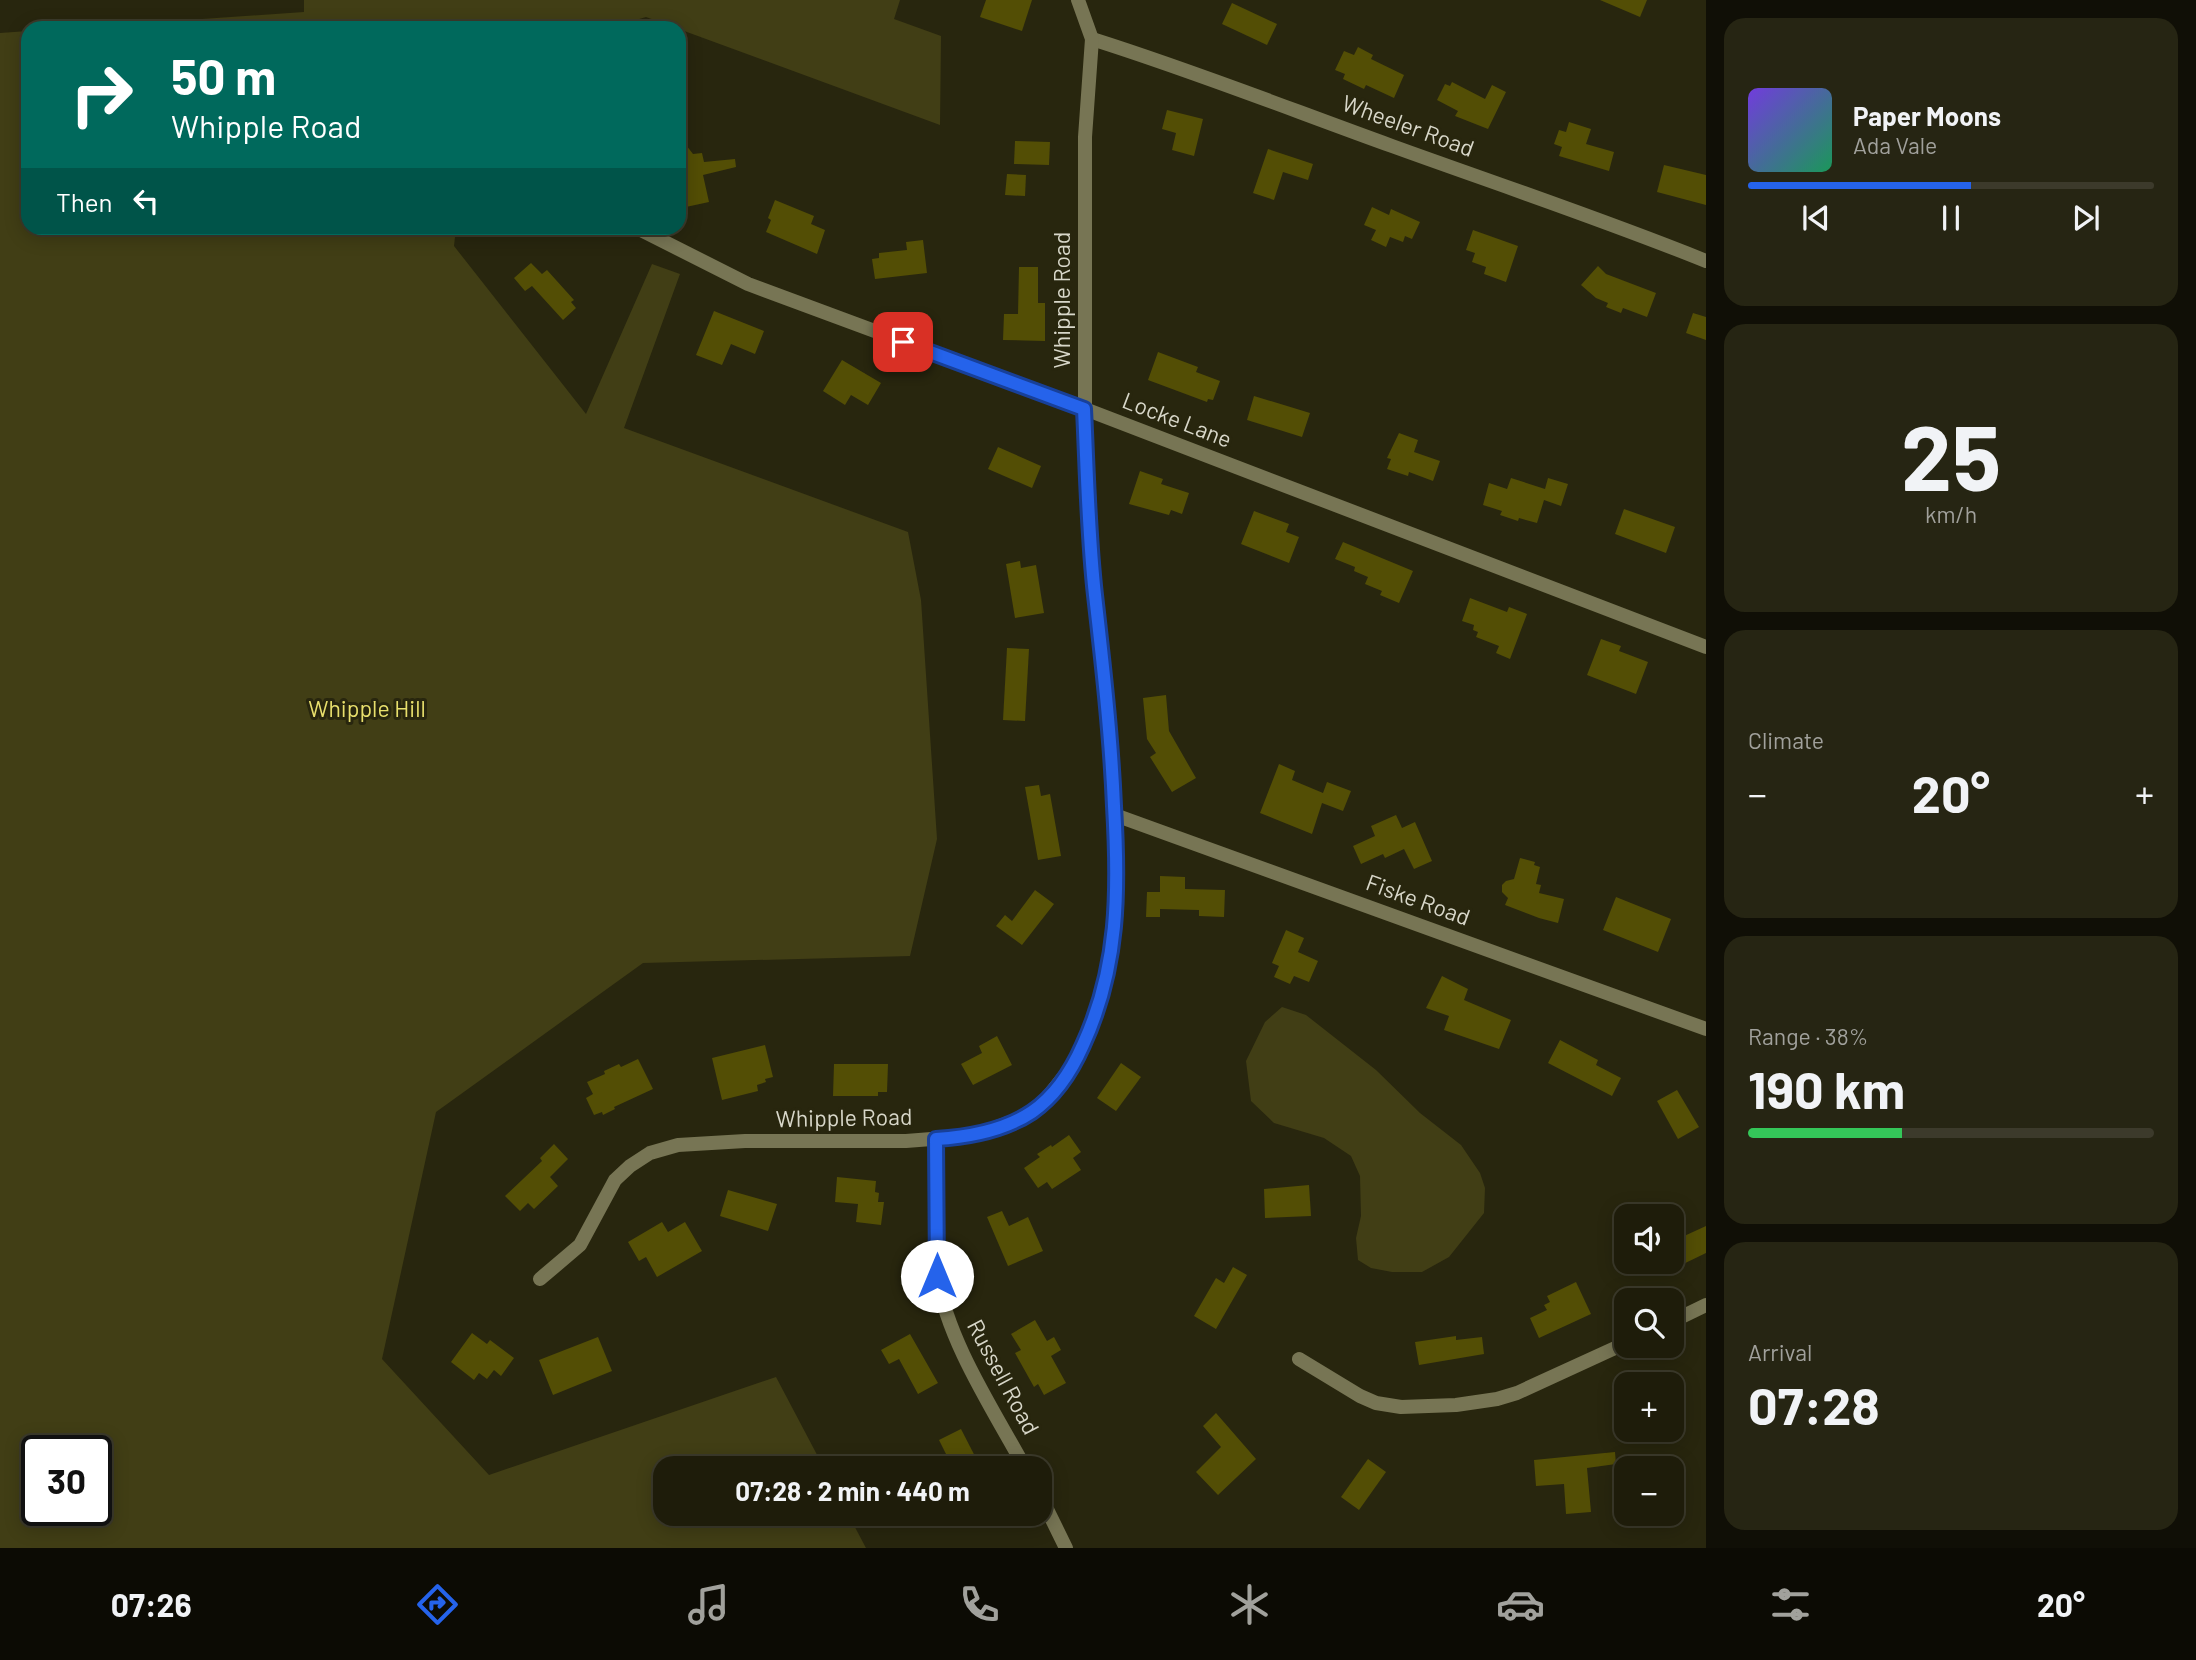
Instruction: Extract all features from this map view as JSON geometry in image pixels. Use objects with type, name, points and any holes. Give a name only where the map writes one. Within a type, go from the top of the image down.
[{"type":"street","name":"Whipple Road","points":[[540,1279],[580,1245],[615,1180],[650,1153],[678,1145],[936,1139],[981,1133],[1024,1116],[1048,1098],[1073,1065],[1100,1003],[1112,953],[1118,880],[1112,752],[1093,577],[1084,409],[1085,137],[1092,38],[1078,0]]},
{"type":"street","name":"Wheeler Road","points":[[1092,38],[1182,67],[1392,146],[1617,225],[1706,261]]},
{"type":"street","name":"Locke Lane","points":[[651,235],[748,284],[1084,409],[1706,647]]},
{"type":"street","name":"Fiske Road","points":[[1115,815],[1706,1029]]},
{"type":"street","name":"Russell Road","points":[[936,1139],[937,1276],[941,1298],[952,1331],[1019,1456]]},
{"type":"street","points":[[1684,1316],[1706,1305]]},
{"type":"street","points":[[1299,1359],[1360,1396],[1376,1403],[1401,1407],[1456,1405],[1497,1399],[1614,1348]]},
{"type":"street","points":[[1052,1519],[1066,1548]]},
{"type":"green space","points":[[304,0],[900,0],[894,19],[941,36],[940,125],[686,32],[686,21],[657,21],[646,17],[633,21],[174,21],[304,12]]},
{"type":"green space","name":"Whipple Hill","points":[[21,32],[21,235],[455,235],[454,246],[586,414],[652,264],[680,274],[624,428],[908,532],[921,600],[937,839],[910,956],[643,963],[436,1112],[382,1359],[489,1475],[776,1377],[818,1456],[653,1456],[653,1526],[854,1526],[866,1548],[0,1548],[0,33]]},
{"type":"green space","points":[[1282,1007],[1306,1015],[1376,1070],[1420,1113],[1461,1145],[1480,1173],[1485,1188],[1484,1213],[1449,1257],[1422,1272],[1392,1272],[1371,1268],[1358,1260],[1356,1238],[1361,1216],[1360,1176],[1351,1156],[1324,1138],[1274,1123],[1251,1101],[1246,1061],[1265,1022]]},
{"type":"building","points":[[986,0],[1032,0],[1022,31],[980,17]]},
{"type":"building","points":[[1600,0],[1647,0],[1640,17]]},
{"type":"building","points":[[1232,3],[1277,24],[1267,45],[1222,24]]},
{"type":"building","points":[[1358,47],[1373,55],[1371,59],[1404,75],[1394,98],[1366,85],[1364,89],[1343,79],[1345,74],[1335,70],[1344,51],[1354,55]]},
{"type":"building","points":[[1452,82],[1485,99],[1492,85],[1506,92],[1488,129],[1455,116],[1458,111],[1437,100],[1445,84],[1450,86]]},
{"type":"building","points":[[1167,110],[1203,119],[1194,156],[1172,150],[1176,133],[1162,129]]},
{"type":"building","points":[[1569,122],[1591,129],[1586,144],[1614,152],[1609,171],[1559,156],[1562,147],[1554,144],[1559,130],[1566,132]]},
{"type":"building","points":[[1015,141],[1050,142],[1049,165],[1014,164]]},
{"type":"building","points":[[686,145],[693,154],[702,153],[704,162],[735,159],[736,167],[703,175],[709,202],[686,207]]},
{"type":"building","points":[[1268,149],[1313,164],[1308,180],[1283,172],[1274,200],[1253,193]]},
{"type":"building","points":[[1664,165],[1706,175],[1706,205],[1657,192]]},
{"type":"building","points":[[1007,174],[1026,175],[1025,196],[1005,195]]},
{"type":"building","points":[[775,200],[814,216],[811,224],[825,230],[817,254],[766,232]]},
{"type":"building","points":[[1372,207],[1389,215],[1391,209],[1420,222],[1412,239],[1405,236],[1403,242],[1390,237],[1386,247],[1371,240],[1376,230],[1364,225]]},
{"type":"building","points":[[1473,230],[1518,246],[1506,282],[1484,274],[1486,267],[1472,262],[1475,253],[1466,250]]},
{"type":"building","points":[[923,240],[927,273],[875,279],[872,259],[879,258],[879,253],[907,250],[906,242]]},
{"type":"building","points":[[531,263],[542,274],[547,270],[574,300],[571,302],[576,308],[563,320],[532,286],[525,291],[514,278]]},
{"type":"building","points":[[1598,266],[1606,274],[1656,293],[1647,317],[1623,308],[1621,313],[1606,307],[1608,303],[1596,298],[1581,285]]},
{"type":"building","points":[[1019,267],[1038,267],[1038,303],[1045,303],[1045,341],[1003,340],[1004,314],[1018,314]]},
{"type":"building","points":[[714,311],[764,331],[755,354],[731,344],[722,365],[696,355]]},
{"type":"building","points":[[1693,313],[1706,317],[1706,340],[1686,333]]},
{"type":"building","points":[[1158,352],[1198,367],[1196,372],[1220,381],[1213,400],[1208,399],[1207,402],[1148,380]]},
{"type":"building","points":[[842,360],[881,383],[868,405],[851,395],[845,405],[823,391]]},
{"type":"building","points":[[1254,396],[1310,413],[1302,437],[1247,420]]},
{"type":"building","points":[[1399,433],[1418,440],[1414,452],[1440,461],[1433,481],[1409,472],[1408,476],[1387,469],[1391,459],[1387,458]]},
{"type":"building","points":[[998,447],[1041,466],[1032,488],[988,469]]},
{"type":"building","points":[[1140,471],[1163,479],[1161,484],[1189,493],[1182,514],[1171,510],[1169,515],[1129,504]]},
{"type":"building","points":[[1511,478],[1545,489],[1548,478],[1568,484],[1561,506],[1544,500],[1537,523],[1519,518],[1518,521],[1500,515],[1502,511],[1483,505],[1489,483],[1507,489]]},
{"type":"building","points":[[1624,509],[1675,527],[1666,553],[1615,534]]},
{"type":"building","points":[[1254,511],[1289,524],[1286,532],[1299,537],[1289,563],[1241,544]]},
{"type":"building","points":[[1343,542],[1413,571],[1399,603],[1380,595],[1382,591],[1365,584],[1368,577],[1354,571],[1355,567],[1335,559]]},
{"type":"building","points":[[1020,561],[1021,568],[1036,565],[1044,613],[1015,618],[1006,564]]},
{"type":"building","points":[[1470,598],[1507,612],[1509,607],[1527,614],[1510,659],[1496,653],[1499,646],[1476,637],[1478,632],[1473,630],[1474,625],[1462,621]]},
{"type":"building","points":[[1601,639],[1621,646],[1619,651],[1648,662],[1636,694],[1587,675]]},
{"type":"building","points":[[1007,648],[1029,649],[1025,721],[1003,720]]},
{"type":"building","points":[[1166,695],[1169,731],[1196,778],[1172,792],[1150,757],[1156,753],[1147,739],[1143,698]]},
{"type":"building","points":[[1279,764],[1295,771],[1292,780],[1323,793],[1327,782],[1351,791],[1343,811],[1322,803],[1312,834],[1260,813]]},
{"type":"building","points":[[1039,785],[1041,796],[1050,794],[1061,856],[1038,860],[1025,787]]},
{"type":"building","points":[[1396,815],[1402,828],[1415,822],[1432,861],[1414,869],[1404,849],[1385,858],[1383,854],[1361,864],[1353,846],[1375,836],[1371,826]]},
{"type":"building","points":[[1520,858],[1535,862],[1534,865],[1540,867],[1536,884],[1541,885],[1539,893],[1564,899],[1558,923],[1505,905],[1508,898],[1502,892],[1502,885],[1514,879]]},
{"type":"building","points":[[1160,876],[1185,877],[1185,889],[1225,890],[1224,917],[1199,916],[1199,910],[1160,909],[1160,917],[1146,917],[1147,892],[1160,892]]},
{"type":"building","points":[[1035,890],[1054,904],[1022,945],[996,926],[1005,915],[1012,921]]},
{"type":"building","points":[[1616,897],[1671,919],[1658,952],[1603,930]]},
{"type":"building","points":[[1286,930],[1304,938],[1298,952],[1318,961],[1309,982],[1294,976],[1290,984],[1274,977],[1279,966],[1272,963]]},
{"type":"building","points":[[1442,976],[1468,989],[1464,1000],[1511,1020],[1499,1049],[1444,1030],[1449,1016],[1426,1008]]},
{"type":"building","points":[[997,1036],[1012,1065],[973,1085],[961,1064],[982,1053],[979,1046]]},
{"type":"building","points":[[1560,1040],[1598,1060],[1596,1065],[1621,1078],[1612,1096],[1548,1063]]},
{"type":"building","points":[[765,1045],[773,1077],[757,1085],[758,1091],[722,1100],[712,1058]]},
{"type":"building","points":[[638,1059],[653,1089],[603,1115],[602,1112],[594,1115],[586,1098],[593,1094],[587,1082],[619,1064],[621,1067]]},
{"type":"building","points":[[1121,1063],[1141,1077],[1116,1111],[1097,1098]]},
{"type":"building","points":[[834,1064],[888,1064],[887,1092],[878,1092],[878,1096],[833,1096]]},
{"type":"building","points":[[1677,1090],[1699,1127],[1678,1139],[1657,1101]]},
{"type":"building","points":[[1069,1135],[1081,1152],[1073,1158],[1081,1170],[1052,1189],[1047,1182],[1038,1188],[1024,1168],[1040,1157],[1037,1154]]},
{"type":"building","points":[[554,1144],[568,1159],[550,1177],[558,1186],[534,1209],[528,1203],[520,1211],[505,1196],[542,1161],[540,1158]]},
{"type":"building","points":[[837,1177],[876,1181],[878,1202],[884,1202],[881,1225],[856,1222],[858,1204],[835,1202]]},
{"type":"building","points":[[1309,1185],[1311,1216],[1265,1218],[1264,1189]]},
{"type":"building","points":[[728,1190],[777,1204],[768,1231],[720,1216]]},
{"type":"building","points":[[1002,1211],[1009,1226],[1028,1217],[1043,1251],[1008,1266],[987,1217]]},
{"type":"building","points":[[662,1222],[668,1232],[685,1222],[702,1251],[657,1277],[646,1257],[639,1261],[628,1242]]},
{"type":"building","points":[[1706,1226],[1706,1253],[1684,1264],[1684,1236]]},
{"type":"building","points":[[1233,1267],[1247,1275],[1216,1329],[1194,1316],[1216,1278],[1224,1283]]},
{"type":"building","points":[[1576,1282],[1591,1314],[1539,1338],[1530,1318],[1547,1310],[1544,1305],[1550,1302],[1547,1296]]},
{"type":"building","points":[[1035,1320],[1047,1341],[1054,1337],[1061,1350],[1051,1356],[1066,1383],[1044,1395],[1038,1384],[1034,1387],[1015,1353],[1021,1350],[1011,1334]]},
{"type":"building","points":[[472,1333],[487,1344],[490,1340],[514,1358],[501,1376],[494,1370],[487,1379],[479,1373],[474,1380],[451,1362]]},
{"type":"building","points":[[910,1334],[938,1383],[918,1394],[899,1359],[889,1364],[881,1350]]},
{"type":"building","points":[[1456,1336],[1456,1340],[1482,1337],[1484,1354],[1419,1365],[1415,1342]]},
{"type":"building","points":[[598,1337],[612,1371],[553,1395],[539,1360]]},
{"type":"building","points":[[1216,1413],[1256,1459],[1218,1495],[1196,1472],[1221,1447],[1203,1426]]},
{"type":"building","points":[[961,1429],[975,1456],[947,1456],[939,1440]]},
{"type":"building","points":[[1615,1452],[1615,1456],[1614,1464],[1587,1468],[1591,1512],[1566,1514],[1564,1484],[1536,1486],[1534,1460]]},
{"type":"building","points":[[1368,1459],[1386,1472],[1359,1510],[1341,1497]]},
{"type":"route","points":[[903,342],[1084,409],[1093,577],[1112,752],[1118,880],[1112,953],[1107,978],[1091,1027],[1064,1079],[1042,1104],[1024,1116],[981,1133],[936,1139],[937,1276]]}]
